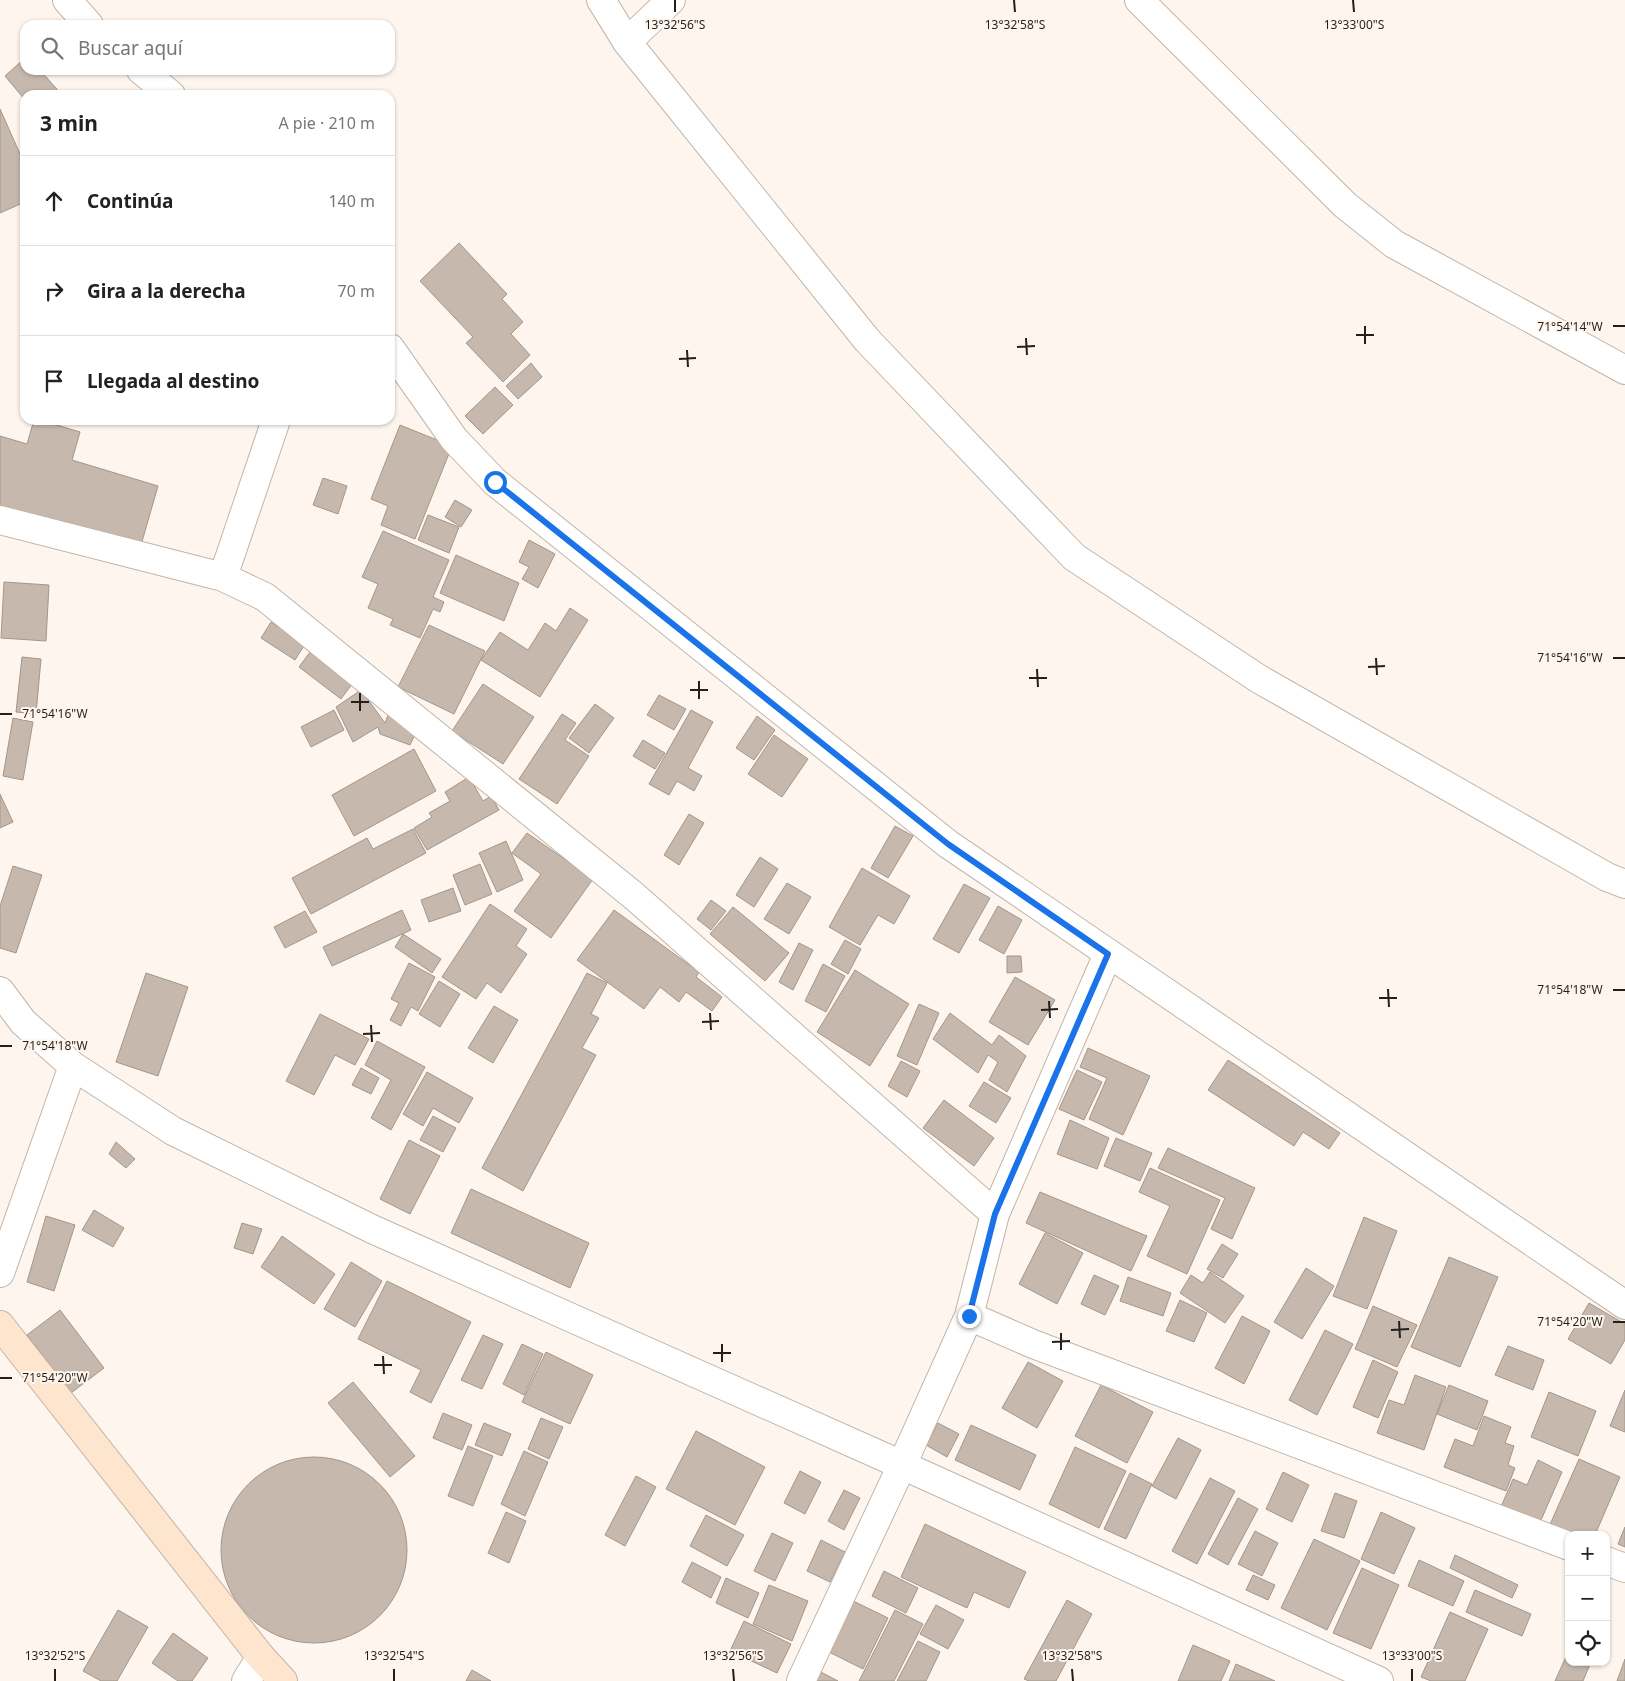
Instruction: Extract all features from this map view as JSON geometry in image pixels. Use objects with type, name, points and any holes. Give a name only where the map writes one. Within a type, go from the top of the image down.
[{"type":"street","points":[[67,0],[85,20]]},
{"type":"street","points":[[601,0],[627,42],[867,340],[1074,557],[1259,678],[1607,877],[1625,884]]},
{"type":"street","points":[[627,42],[671,0]]},
{"type":"street","points":[[1139,0],[1345,205],[1394,244],[1625,370]]},
{"type":"street","points":[[147,75],[165,90]]},
{"type":"street","points":[[395,355],[454,439],[495,482],[948,844],[1625,1305]]},
{"type":"street","points":[[223,577],[274,425]]},
{"type":"street","points":[[0,520],[223,577],[265,597],[634,896],[995,1214]]},
{"type":"street","points":[[801,1681],[969,1316],[995,1214],[1108,954]]},
{"type":"street","points":[[0,991],[23,1022],[73,1066],[173,1130],[372,1229],[902,1465],[1379,1681]]},
{"type":"street","points":[[0,1273],[73,1066]]},
{"type":"street","points":[[969,1316],[1033,1344],[1565,1544]]},
{"type":"street","points":[[0,1326],[261,1658],[283,1681]]},
{"type":"street","points":[[1610,1562],[1625,1568]]},
{"type":"street","points":[[246,1681],[261,1658]]},
{"type":"building","points":[[20,62],[20,75],[44,75],[58,90],[20,90],[20,94],[5,76]]},
{"type":"building","points":[[0,109],[20,154],[20,204],[0,213]]},
{"type":"building","points":[[459,243],[507,294],[502,299],[523,322],[511,334],[530,355],[503,382],[466,343],[473,337],[420,281]]},
{"type":"building","points":[[531,363],[542,377],[518,399],[506,386]]},
{"type":"building","points":[[495,387],[513,405],[483,434],[465,416]]},
{"type":"building","points":[[33,425],[57,425],[80,432],[72,460],[158,486],[139,552],[0,510],[0,436],[27,444]]},
{"type":"building","points":[[400,425],[452,446],[415,539],[381,525],[388,506],[371,499]]},
{"type":"building","points":[[323,478],[347,486],[338,514],[313,505]]},
{"type":"building","points":[[455,500],[472,510],[461,527],[445,517]]},
{"type":"building","points":[[428,515],[459,527],[449,553],[418,540]]},
{"type":"building","points":[[383,531],[449,560],[433,597],[444,602],[440,612],[433,609],[420,638],[390,625],[393,619],[368,608],[378,584],[362,577]]},
{"type":"building","points":[[529,540],[555,554],[538,588],[522,579],[529,567],[519,562]]},
{"type":"building","points":[[456,555],[519,583],[504,621],[440,593]]},
{"type":"building","points":[[4,582],[49,585],[46,641],[1,638]]},
{"type":"building","points":[[570,608],[588,620],[540,697],[481,660],[500,632],[528,650],[545,623],[556,631]]},
{"type":"building","points":[[271,622],[305,644],[295,660],[261,638]]},
{"type":"building","points":[[429,625],[485,651],[454,714],[398,687]]},
{"type":"building","points":[[313,648],[355,680],[341,699],[299,667]]},
{"type":"building","points":[[22,657],[41,659],[36,714],[16,712]]},
{"type":"building","points":[[483,684],[534,717],[503,764],[452,731]]},
{"type":"building","points":[[361,690],[385,723],[388,715],[418,728],[410,745],[380,734],[378,727],[353,742],[336,707]]},
{"type":"building","points":[[659,695],[686,709],[674,730],[647,715]]},
{"type":"building","points":[[595,704],[614,718],[589,753],[569,738]]},
{"type":"building","points":[[334,710],[344,730],[311,747],[301,727]]},
{"type":"building","points":[[691,710],[713,722],[688,768],[702,776],[694,791],[677,781],[669,795],[649,784]]},
{"type":"building","points":[[562,714],[576,723],[565,740],[589,756],[557,804],[519,779]]},
{"type":"building","points":[[757,716],[775,730],[754,760],[736,748]]},
{"type":"building","points":[[13,718],[33,722],[23,780],[3,776]]},
{"type":"building","points":[[774,735],[808,759],[782,797],[748,774]]},
{"type":"building","points":[[643,740],[665,753],[655,769],[633,756]]},
{"type":"building","points":[[414,749],[436,791],[354,836],[332,795]]},
{"type":"building","points":[[469,777],[483,801],[491,796],[499,810],[427,850],[414,828],[432,817],[429,813],[450,801],[445,792]]},
{"type":"building","points":[[0,794],[13,822],[0,828]]},
{"type":"building","points":[[689,814],[704,823],[679,865],[664,855]]},
{"type":"building","points":[[895,826],[913,836],[888,878],[871,868]]},
{"type":"building","points":[[413,829],[426,853],[311,914],[292,878],[367,838],[373,849]]},
{"type":"building","points":[[527,833],[593,879],[551,938],[514,911],[541,874],[512,853]]},
{"type":"building","points":[[506,841],[523,880],[497,892],[479,853]]},
{"type":"building","points":[[760,857],[778,869],[754,907],[736,895]]},
{"type":"building","points":[[480,864],[492,894],[465,905],[453,875]]},
{"type":"building","points":[[13,866],[42,875],[16,953],[0,948],[0,906]]},
{"type":"building","points":[[862,868],[910,896],[894,924],[878,915],[860,945],[829,927]]},
{"type":"building","points":[[787,883],[811,897],[789,934],[764,919]]},
{"type":"building","points":[[964,884],[990,898],[959,953],[933,939]]},
{"type":"building","points":[[453,888],[461,911],[429,922],[421,900]]},
{"type":"building","points":[[711,900],[726,911],[711,930],[697,919]]},
{"type":"building","points":[[490,904],[527,929],[516,946],[527,954],[501,993],[487,983],[476,999],[442,977]]},
{"type":"building","points":[[998,906],[1022,920],[1004,954],[979,940]]},
{"type":"building","points":[[733,907],[789,953],[765,981],[710,934]]},
{"type":"building","points":[[402,910],[411,930],[332,966],[323,947]]},
{"type":"building","points":[[614,910],[699,972],[696,977],[722,997],[712,1011],[686,992],[679,1002],[660,987],[644,1009],[577,960]]},
{"type":"building","points":[[305,911],[317,932],[285,948],[274,927]]},
{"type":"building","points":[[403,934],[441,959],[432,973],[395,947]]},
{"type":"building","points":[[845,940],[861,949],[848,974],[831,964]]},
{"type":"building","points":[[799,943],[813,950],[793,990],[779,982]]},
{"type":"building","points":[[1007,956],[1021,956],[1022,972],[1007,973]]},
{"type":"building","points":[[409,963],[435,977],[418,1011],[411,1007],[401,1026],[390,1020],[399,1003],[391,999]]},
{"type":"building","points":[[823,964],[845,976],[826,1012],[805,1001]]},
{"type":"building","points":[[855,970],[909,1004],[870,1066],[817,1032]]},
{"type":"building","points":[[146,973],[188,987],[158,1076],[116,1062]]},
{"type":"building","points":[[587,973],[607,983],[591,1014],[599,1018],[582,1048],[596,1055],[523,1191],[482,1168]]},
{"type":"building","points":[[1015,977],[1055,1000],[1028,1045],[989,1022]]},
{"type":"building","points":[[439,981],[460,994],[440,1027],[419,1014]]},
{"type":"building","points":[[919,1004],[939,1013],[917,1065],[897,1056]]},
{"type":"building","points":[[494,1006],[518,1020],[493,1063],[468,1048]]},
{"type":"building","points":[[950,1013],[992,1045],[999,1035],[1026,1056],[1007,1092],[989,1080],[998,1062],[988,1055],[978,1073],[933,1039]]},
{"type":"building","points":[[320,1014],[369,1039],[355,1065],[335,1055],[314,1095],[286,1081]]},
{"type":"building","points":[[377,1041],[425,1067],[391,1130],[371,1118],[391,1080],[365,1065]]},
{"type":"building","points":[[1088,1048],[1150,1076],[1123,1135],[1089,1119],[1107,1078],[1080,1067]]},
{"type":"building","points":[[1228,1060],[1340,1133],[1329,1149],[1303,1132],[1294,1146],[1208,1090]]},
{"type":"building","points":[[901,1061],[920,1071],[907,1097],[888,1086]]},
{"type":"building","points":[[361,1068],[379,1078],[371,1094],[352,1085]]},
{"type":"building","points":[[1077,1070],[1102,1082],[1084,1120],[1059,1109]]},
{"type":"building","points":[[427,1072],[473,1098],[459,1123],[433,1108],[423,1126],[403,1114]]},
{"type":"building","points":[[984,1082],[1011,1098],[996,1123],[969,1106]]},
{"type":"building","points":[[944,1100],[994,1138],[974,1166],[923,1128]]},
{"type":"building","points":[[433,1116],[456,1128],[443,1152],[420,1140]]},
{"type":"building","points":[[1070,1120],[1109,1138],[1097,1169],[1057,1154]]},
{"type":"building","points":[[1116,1138],[1152,1153],[1140,1181],[1104,1166]]},
{"type":"building","points":[[409,1140],[440,1156],[410,1214],[380,1199]]},
{"type":"building","points":[[116,1142],[135,1159],[126,1168],[109,1154]]},
{"type":"building","points":[[1168,1148],[1255,1188],[1232,1239],[1211,1229],[1225,1198],[1158,1168]]},
{"type":"building","points":[[1150,1168],[1220,1200],[1187,1274],[1147,1256],[1170,1206],[1139,1192]]},
{"type":"building","points":[[471,1189],[589,1243],[570,1288],[451,1233]]},
{"type":"building","points":[[1040,1192],[1147,1236],[1131,1271],[1026,1223]]},
{"type":"building","points":[[94,1210],[124,1228],[113,1247],[82,1230]]},
{"type":"building","points":[[46,1216],[75,1225],[54,1291],[27,1282]]},
{"type":"building","points":[[1364,1217],[1397,1231],[1367,1309],[1333,1296]]},
{"type":"building","points":[[242,1223],[262,1229],[253,1254],[234,1248]]},
{"type":"building","points":[[1045,1233],[1083,1253],[1057,1304],[1019,1284]]},
{"type":"building","points":[[282,1236],[335,1274],[314,1304],[261,1267]]},
{"type":"building","points":[[1222,1244],[1238,1254],[1223,1278],[1207,1269]]},
{"type":"building","points":[[1449,1257],[1498,1277],[1460,1367],[1411,1347]]},
{"type":"building","points":[[351,1262],[382,1281],[355,1327],[324,1309]]},
{"type":"building","points":[[1306,1268],[1334,1286],[1302,1339],[1274,1322]]},
{"type":"building","points":[[1210,1272],[1244,1296],[1225,1323],[1180,1293],[1191,1275],[1203,1283]]},
{"type":"building","points":[[1094,1275],[1119,1286],[1105,1315],[1081,1304]]},
{"type":"building","points":[[1128,1277],[1171,1293],[1163,1316],[1120,1301]]},
{"type":"building","points":[[387,1281],[471,1322],[431,1403],[410,1392],[421,1370],[358,1339]]},
{"type":"building","points":[[1180,1300],[1207,1313],[1194,1342],[1166,1331]]},
{"type":"building","points":[[1589,1303],[1625,1324],[1625,1340],[1611,1364],[1568,1339]]},
{"type":"building","points":[[1373,1306],[1417,1325],[1397,1367],[1355,1349]]},
{"type":"building","points":[[60,1310],[104,1368],[71,1393],[27,1335]]},
{"type":"building","points":[[1242,1316],[1270,1331],[1244,1384],[1215,1368]]},
{"type":"building","points":[[1325,1330],[1353,1344],[1317,1415],[1289,1400]]},
{"type":"building","points":[[483,1335],[503,1344],[482,1389],[461,1380]]},
{"type":"building","points":[[522,1344],[543,1354],[524,1395],[503,1384]]},
{"type":"building","points":[[1508,1346],[1544,1360],[1533,1390],[1495,1375]]},
{"type":"building","points":[[546,1352],[593,1375],[570,1424],[522,1402]]},
{"type":"building","points":[[1373,1360],[1398,1372],[1378,1418],[1353,1407]]},
{"type":"building","points":[[1028,1362],[1063,1381],[1037,1428],[1002,1408]]},
{"type":"building","points":[[1415,1375],[1446,1387],[1424,1450],[1377,1433],[1389,1400],[1404,1405]]},
{"type":"building","points":[[353,1382],[415,1456],[390,1477],[328,1403]]},
{"type":"building","points":[[1101,1385],[1153,1412],[1127,1463],[1075,1436]]},
{"type":"building","points":[[1449,1385],[1488,1401],[1477,1430],[1437,1414]]},
{"type":"building","points":[[1625,1390],[1625,1432],[1610,1426]]},
{"type":"building","points":[[1549,1392],[1596,1411],[1578,1456],[1531,1437]]},
{"type":"building","points":[[443,1413],[472,1425],[462,1450],[433,1438]]},
{"type":"building","points":[[1484,1416],[1511,1427],[1505,1443],[1514,1446],[1508,1465],[1515,1468],[1506,1491],[1444,1467],[1455,1439],[1473,1446]]},
{"type":"building","points":[[541,1418],[563,1427],[549,1459],[528,1449]]},
{"type":"building","points":[[484,1423],[511,1434],[502,1456],[475,1445]]},
{"type":"building","points":[[938,1423],[959,1434],[947,1457],[926,1445]]},
{"type":"building","points":[[971,1425],[1036,1455],[1020,1490],[955,1460]]},
{"type":"building","points":[[696,1431],[765,1467],[735,1525],[666,1489]]},
{"type":"building","points":[[1178,1438],[1201,1450],[1176,1499],[1152,1486]]},
{"type":"building","points":[[468,1446],[493,1456],[473,1506],[448,1496]]},
{"type":"building","points":[[1075,1447],[1126,1471],[1099,1528],[1049,1504]]},
{"type":"building","points":[[524,1451],[548,1462],[525,1516],[501,1504]]},
{"type":"building","points":[[305,1457],[323,1457],[350,1464],[366,1472],[380,1484],[392,1498],[400,1514],[407,1541],[407,1559],[400,1586],[392,1602],[380,1616],[366,1628],[350,1636],[323,1643],[305,1643],[278,1636],[262,1628],[236,1602],[225,1577],[221,1559],[221,1541],[228,1514],[236,1498],[262,1472],[287,1461]]},
{"type":"building","points":[[1579,1459],[1620,1477],[1597,1531],[1565,1531],[1565,1534],[1548,1529]]},
{"type":"building","points":[[1538,1460],[1562,1472],[1538,1527],[1500,1509],[1513,1479],[1527,1485]]},
{"type":"building","points":[[800,1471],[821,1482],[805,1514],[784,1503]]},
{"type":"building","points":[[1283,1472],[1309,1485],[1292,1522],[1266,1509]]},
{"type":"building","points":[[1130,1473],[1152,1484],[1126,1539],[1104,1529]]},
{"type":"building","points":[[636,1476],[656,1487],[625,1546],[605,1535]]},
{"type":"building","points":[[1210,1478],[1235,1491],[1197,1564],[1172,1551]]},
{"type":"building","points":[[844,1490],[860,1498],[844,1530],[828,1521]]},
{"type":"building","points":[[1335,1493],[1357,1501],[1344,1538],[1321,1531]]},
{"type":"building","points":[[1238,1498],[1258,1509],[1228,1565],[1208,1554]]},
{"type":"building","points":[[506,1512],[526,1521],[509,1563],[488,1553]]},
{"type":"building","points":[[1381,1512],[1415,1528],[1394,1574],[1361,1559]]},
{"type":"building","points":[[706,1515],[744,1535],[727,1566],[690,1546]]},
{"type":"building","points":[[925,1524],[1026,1572],[1009,1608],[974,1592],[967,1608],[901,1577]]},
{"type":"building","points":[[1625,1527],[1625,1547],[1618,1544]]},
{"type":"building","points":[[1255,1531],[1278,1543],[1262,1576],[1238,1564]]},
{"type":"building","points":[[772,1533],[793,1543],[775,1581],[754,1571]]},
{"type":"building","points":[[1314,1539],[1360,1561],[1327,1630],[1281,1608]]},
{"type":"building","points":[[821,1540],[845,1552],[830,1582],[807,1571]]},
{"type":"building","points":[[1455,1555],[1518,1585],[1512,1598],[1450,1568]]},
{"type":"building","points":[[1419,1560],[1464,1581],[1453,1606],[1408,1586]]},
{"type":"building","points":[[692,1562],[721,1577],[711,1598],[682,1582]]},
{"type":"building","points":[[1362,1568],[1399,1585],[1371,1649],[1333,1633]]},
{"type":"building","points":[[884,1571],[918,1588],[906,1613],[872,1596]]},
{"type":"building","points":[[1253,1575],[1275,1585],[1268,1600],[1246,1590]]},
{"type":"building","points":[[726,1578],[759,1593],[748,1618],[716,1603]]},
{"type":"building","points":[[769,1585],[808,1601],[792,1641],[753,1624]]},
{"type":"building","points":[[1475,1590],[1531,1614],[1522,1636],[1466,1612]]},
{"type":"building","points":[[843,1596],[888,1618],[863,1669],[819,1647]]},
{"type":"building","points":[[1067,1600],[1092,1614],[1056,1681],[1029,1681],[1024,1679]]},
{"type":"building","points":[[936,1605],[964,1620],[948,1649],[920,1634]]},
{"type":"building","points":[[118,1610],[148,1627],[117,1681],[101,1681],[83,1671]]},
{"type":"building","points":[[895,1610],[923,1624],[894,1681],[859,1681]]},
{"type":"building","points":[[1450,1612],[1488,1629],[1465,1681],[1431,1681],[1421,1677]]},
{"type":"building","points":[[744,1621],[791,1644],[777,1673],[730,1651]]},
{"type":"building","points":[[173,1633],[208,1658],[192,1681],[178,1681],[152,1663]]},
{"type":"building","points":[[918,1641],[940,1652],[926,1681],[897,1681]]},
{"type":"building","points":[[1193,1645],[1230,1661],[1221,1681],[1178,1681]]},
{"type":"building","points":[[1565,1659],[1565,1666],[1589,1666],[1583,1681],[1555,1681]]},
{"type":"building","points":[[1625,1659],[1625,1681],[1617,1681]]},
{"type":"building","points":[[1236,1664],[1275,1681],[1229,1681]]},
{"type":"building","points":[[472,1670],[491,1681],[466,1681]]},
{"type":"building","points":[[817,1670],[838,1681],[812,1681]]},
{"type":"route","points":[[495,482],[948,844],[1108,954],[995,1214],[969,1316]]}]
